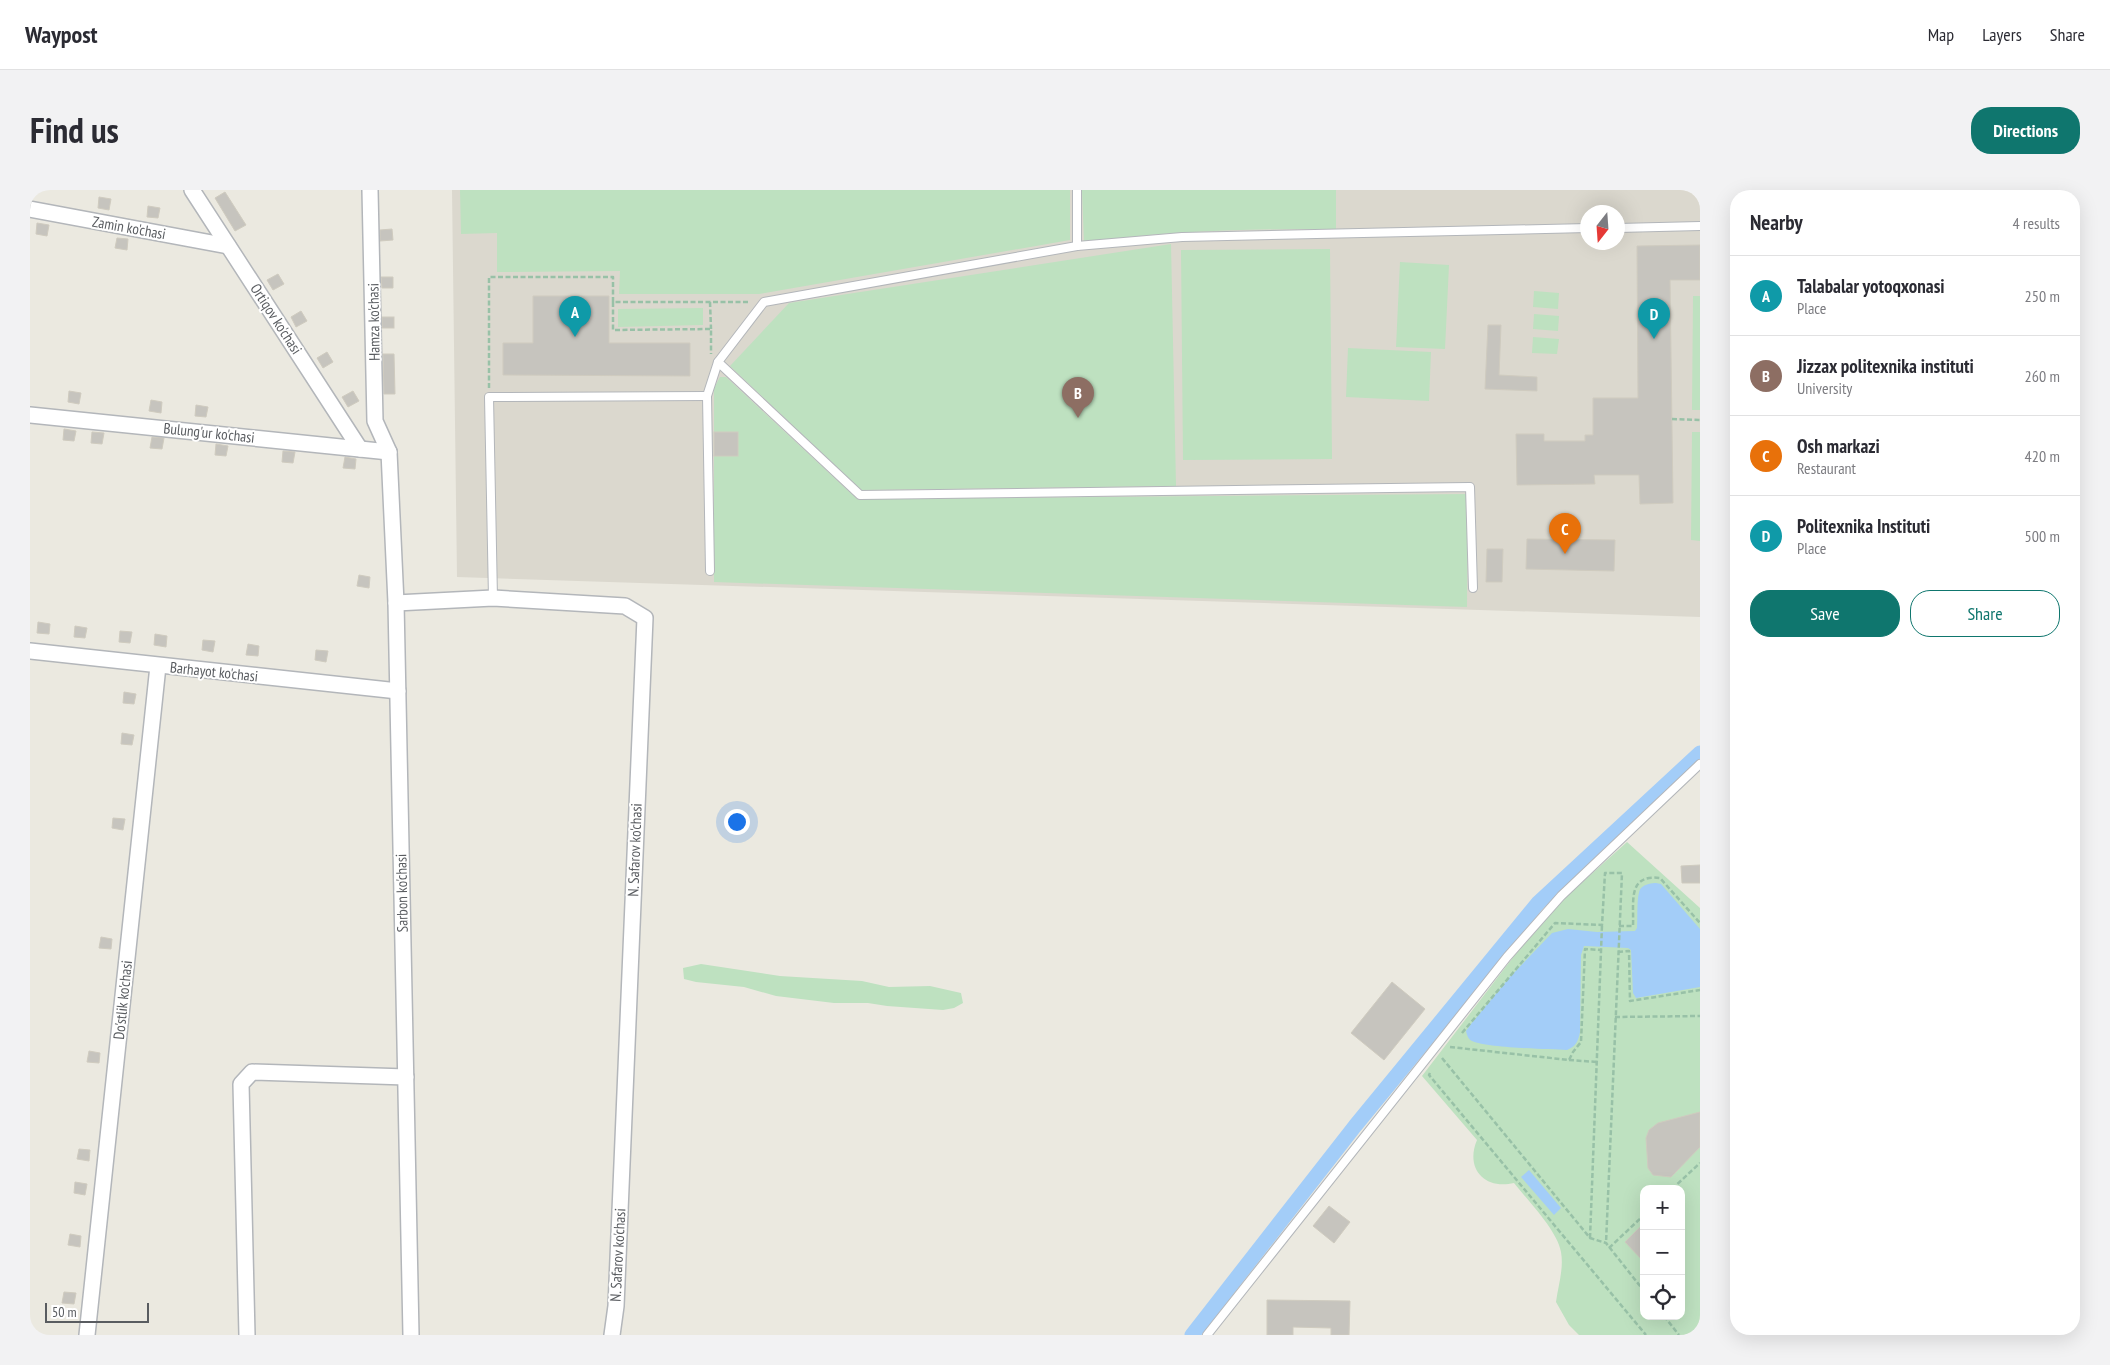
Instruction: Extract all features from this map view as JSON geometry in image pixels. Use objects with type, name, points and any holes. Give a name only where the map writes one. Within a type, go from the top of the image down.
[{"type":"street","name":"Ortiqov ko'chasi","points":[[192,190],[360,449]]},
{"type":"street","name":"Hamza ko'chasi","points":[[370,190],[375,421],[389,452]]},
{"type":"street","name":"Zamin ko'chasi","points":[[30,209],[228,246]]},
{"type":"street","name":"Bulung'ur ko'chasi","points":[[30,414],[389,452]]},
{"type":"street","name":"Sarbon ko'chasi","points":[[389,452],[396,603],[411,1335]]},
{"type":"street","name":"N. Safarov ko'chasi","points":[[396,603],[493,598],[626,606],[645,618],[616,1306],[612,1335]]},
{"type":"street","name":"Barhayot ko'chasi","points":[[30,651],[398,691]]},
{"type":"street","name":"Do'stlik ko'chasi","points":[[87,1335],[158,666]]},
{"type":"street","points":[[247,1335],[241,1084],[252,1072],[406,1077]]},
{"type":"lane","points":[[1077,190],[1077,246]]},
{"type":"lane","points":[[1625,228],[1700,226]]},
{"type":"lane","points":[[710,571],[707,396],[718,362],[764,302],[1077,246],[1182,237],[1580,228]]},
{"type":"lane","points":[[718,362],[860,495],[1470,488],[1473,588]]},
{"type":"lane","points":[[493,598],[489,397],[707,396]]},
{"type":"lane","points":[[1207,1335],[1513,950],[1561,896],[1700,764]]},
{"type":"path","points":[[489,397],[489,277],[613,277],[613,330],[710,329]]},
{"type":"path","points":[[613,302],[764,302]]},
{"type":"path","points":[[710,302],[711,360],[718,362]]},
{"type":"path","points":[[1672,419],[1700,420]]},
{"type":"path","points":[[1590,1238],[1605,873],[1622,873],[1606,1243],[1640,1286]]},
{"type":"path","points":[[1619,926],[1633,926],[1635,888],[1639,881],[1648,877],[1660,878],[1700,923]]},
{"type":"path","points":[[1437,1064],[1555,923],[1602,925]]},
{"type":"path","points":[[1569,1060],[1581,1042],[1585,949],[1601,950]]},
{"type":"path","points":[[1618,952],[1628,951],[1630,1001],[1700,990]]},
{"type":"path","points":[[1616,1017],[1700,1016]]},
{"type":"path","points":[[1450,1047],[1597,1062]]},
{"type":"path","points":[[1442,1058],[1590,1238],[1606,1243]]},
{"type":"path","points":[[1433,1069],[1429,1075],[1646,1335]]},
{"type":"path","points":[[1676,1185],[1700,1163]]},
{"type":"path","points":[[1609,1248],[1640,1219]]},
{"type":"path","points":[[1667,1320],[1679,1335]]},
{"type":"shaded area","points":[[452,190],[1700,190],[1700,617],[457,577]]},
{"type":"green space","points":[[460,190],[1070,190],[1070,240],[759,294],[619,294],[620,271],[497,272],[497,233],[461,234]]},
{"type":"green space","points":[[1082,190],[1336,190],[1336,229],[1178,233],[1084,243]]},
{"type":"green space","points":[[1171,244],[1176,486],[861,490],[730,366],[789,303]]},
{"type":"green space","points":[[1330,249],[1332,459],[1183,460],[1181,250]]},
{"type":"green space","points":[[1400,262],[1449,265],[1445,349],[1396,347]]},
{"type":"green space","points":[[1534,291],[1559,293],[1558,309],[1533,307]]},
{"type":"green space","points":[[1693,296],[1700,296],[1700,410],[1692,410]]},
{"type":"green space","points":[[703,308],[703,325],[618,327],[618,309]]},
{"type":"green space","points":[[1534,314],[1559,316],[1558,331],[1533,329]]},
{"type":"green space","points":[[1533,337],[1559,339],[1557,354],[1532,353]]},
{"type":"green space","points":[[1348,348],[1431,352],[1429,401],[1346,397]]},
{"type":"green space","points":[[720,377],[726,377],[857,499],[1468,494],[1467,607],[714,582],[714,388]]},
{"type":"green space","points":[[1692,432],[1700,432],[1700,541],[1691,540]]},
{"type":"green space","points":[[1627,842],[1700,908],[1700,1335],[1579,1335],[1569,1325],[1556,1302],[1562,1258],[1554,1234],[1514,1183],[1494,1183],[1480,1175],[1474,1160],[1477,1140],[1422,1076],[1524,943],[1568,895]]},
{"type":"green space","points":[[701,964],[780,976],[862,981],[889,987],[930,986],[961,993],[963,1003],[954,1008],[943,1010],[868,1003],[834,1003],[776,996],[744,987],[684,979],[683,968]]},
{"type":"water","points":[[1656,883],[1661,884],[1700,929],[1700,987],[1636,998],[1633,993],[1631,950],[1628,948],[1584,946],[1581,955],[1580,1032],[1573,1047],[1567,1050],[1518,1048],[1480,1043],[1470,1039],[1466,1031],[1471,1024],[1509,978],[1552,933],[1568,929],[1597,932],[1635,931],[1637,928],[1639,891],[1644,886]]},
{"type":"water","points":[[1529,1170],[1561,1208],[1554,1215],[1521,1177]]},
{"type":"building","points":[[225,192],[246,225],[235,231],[215,198]]},
{"type":"building","points":[[99,197],[111,199],[109,210],[98,208]]},
{"type":"building","points":[[148,206],[160,208],[158,218],[147,217]]},
{"type":"building","points":[[37,223],[49,225],[47,236],[36,234]]},
{"type":"building","points":[[392,229],[393,240],[380,241],[380,230]]},
{"type":"building","points":[[117,238],[128,239],[127,250],[115,248]]},
{"type":"building","points":[[1700,245],[1700,280],[1670,280],[1673,503],[1640,504],[1639,475],[1594,475],[1595,484],[1517,485],[1516,434],[1544,434],[1544,441],[1585,441],[1585,435],[1593,435],[1593,398],[1638,398],[1637,246]]},
{"type":"building","points":[[278,274],[284,284],[273,290],[267,280]]},
{"type":"building","points":[[381,277],[393,277],[393,288],[382,288]]},
{"type":"building","points":[[533,296],[609,296],[609,343],[690,343],[690,376],[503,375],[503,343],[533,343]]},
{"type":"building","points":[[301,311],[307,321],[296,327],[291,317]]},
{"type":"building","points":[[382,317],[394,317],[394,328],[382,328]]},
{"type":"building","points":[[1488,325],[1501,325],[1499,375],[1537,377],[1537,391],[1485,389]]},
{"type":"building","points":[[327,352],[333,362],[323,368],[317,358]]},
{"type":"building","points":[[383,354],[394,354],[395,394],[384,394]]},
{"type":"building","points":[[69,391],[81,393],[79,404],[68,402]]},
{"type":"building","points":[[353,391],[359,401],[348,407],[342,397]]},
{"type":"building","points":[[151,400],[162,402],[161,413],[149,411]]},
{"type":"building","points":[[196,405],[208,407],[206,417],[195,416]]},
{"type":"building","points":[[64,429],[76,431],[74,441],[63,440]]},
{"type":"building","points":[[92,432],[104,433],[102,444],[91,443]]},
{"type":"building","points":[[714,432],[738,432],[738,456],[714,456]]},
{"type":"building","points":[[152,437],[164,438],[162,449],[150,448]]},
{"type":"building","points":[[216,444],[228,446],[226,456],[215,455]]},
{"type":"building","points":[[283,451],[295,452],[293,463],[282,462]]},
{"type":"building","points":[[345,457],[356,459],[355,469],[343,468]]},
{"type":"building","points":[[1527,539],[1615,540],[1614,571],[1526,569]]},
{"type":"building","points":[[1487,549],[1503,549],[1502,582],[1486,582]]},
{"type":"building","points":[[359,575],[370,577],[369,588],[357,586]]},
{"type":"building","points":[[38,622],[50,624],[49,634],[37,633]]},
{"type":"building","points":[[75,626],[87,628],[85,638],[74,637]]},
{"type":"building","points":[[120,631],[132,632],[130,643],[119,642]]},
{"type":"building","points":[[155,634],[167,636],[166,647],[154,645]]},
{"type":"building","points":[[203,640],[215,641],[213,652],[202,650]]},
{"type":"building","points":[[248,644],[259,646],[258,656],[246,655]]},
{"type":"building","points":[[316,650],[328,651],[326,662],[315,660]]},
{"type":"building","points":[[124,692],[136,694],[134,704],[123,703]]},
{"type":"building","points":[[122,733],[134,735],[132,745],[121,744]]},
{"type":"building","points":[[113,818],[125,819],[123,830],[112,828]]},
{"type":"building","points":[[1700,865],[1700,883],[1682,883],[1681,866]]},
{"type":"building","points":[[101,937],[112,939],[111,949],[99,948]]},
{"type":"building","points":[[1392,982],[1425,1009],[1384,1060],[1351,1033]]},
{"type":"building","points":[[89,1051],[100,1053],[99,1063],[87,1062]]},
{"type":"building","points":[[1700,1112],[1700,1147],[1671,1177],[1653,1175],[1648,1168],[1646,1138],[1649,1130],[1658,1123]]},
{"type":"building","points":[[79,1149],[90,1150],[89,1161],[77,1159]]},
{"type":"building","points":[[75,1182],[87,1184],[85,1195],[74,1193]]},
{"type":"building","points":[[1329,1206],[1350,1222],[1334,1243],[1313,1226]]},
{"type":"building","points":[[1640,1227],[1640,1258],[1625,1242]]},
{"type":"building","points":[[70,1234],[81,1236],[80,1247],[68,1245]]},
{"type":"building","points":[[64,1292],[76,1293],[74,1304],[62,1303]]},
{"type":"building","points":[[1267,1300],[1350,1301],[1349,1335],[1331,1335],[1331,1328],[1293,1327],[1293,1335],[1267,1335]]},
{"type":"waterway","points":[[1192,1335],[1355,1126],[1538,903],[1700,753]]},
{"type":"place","name":"Talabalar yotoqxonasi","points":[[575,337]]},
{"type":"place","name":"Politexnika Instituti","points":[[1654,339]]},
{"type":"place","name":"Jizzax politexnika instituti","points":[[1078,418]]},
{"type":"place","name":"Osh markazi","points":[[1565,554]]}]
